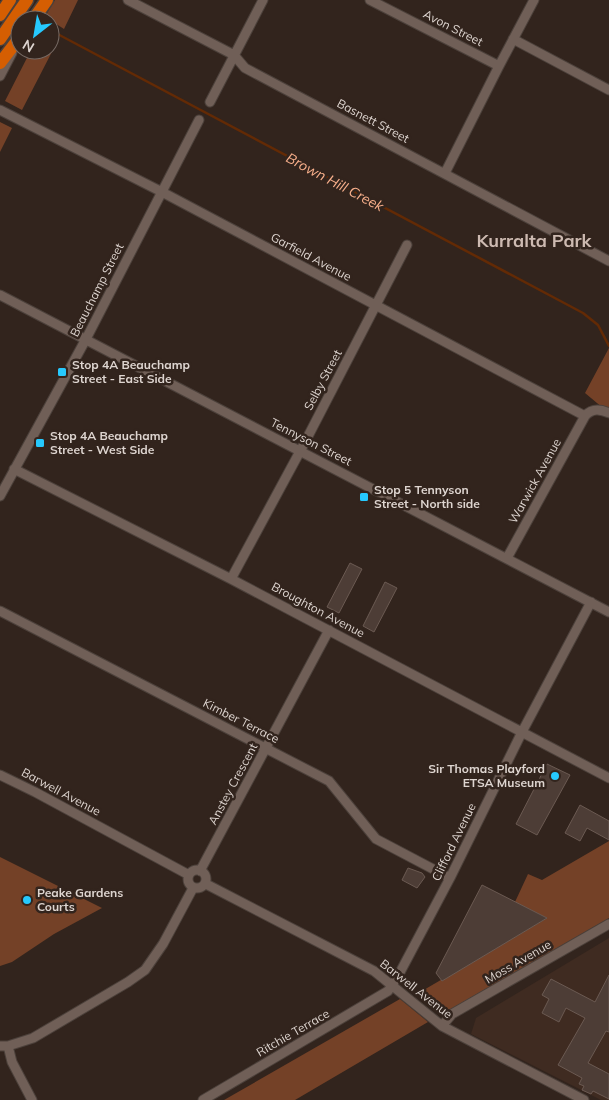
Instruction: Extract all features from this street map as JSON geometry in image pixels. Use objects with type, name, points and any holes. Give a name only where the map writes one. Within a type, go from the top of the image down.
[{"type":"highway","points":[[0,15],[10,0]]},
{"type":"highway","points":[[3,34],[25,2]]},
{"type":"highway","points":[[0,63],[10,50]]},
{"type":"street","name":"Basnett Street","points":[[128,0],[234,55],[245,68],[609,261]]},
{"type":"street","points":[[210,102],[263,0]]},
{"type":"street","name":"Avon Street","points":[[370,0],[499,66]]},
{"type":"street","points":[[445,174],[534,0]]},
{"type":"street","points":[[513,39],[609,90]]},
{"type":"street","points":[[0,76],[10,56]]},
{"type":"street","name":"Garfield Avenue","points":[[0,110],[162,192],[585,416]]},
{"type":"street","name":"Beauchamp Street","points":[[0,496],[86,339],[199,120]]},
{"type":"street","name":"Selby Street","points":[[231,579],[407,245]]},
{"type":"street","name":"Tennyson Street","points":[[0,295],[609,612]]},
{"type":"street","points":[[585,416],[594,410],[609,413]]},
{"type":"street","name":"Warwick Avenue","points":[[507,558],[585,416]]},
{"type":"street","name":"Broughton Avenue","points":[[14,469],[231,579],[609,778]]},
{"type":"street","name":"Clifford Avenue","points":[[393,984],[450,878],[522,732],[591,602]]},
{"type":"street","name":"Kimber Terrace","points":[[0,611],[329,780],[376,839],[450,878]]},
{"type":"street","name":"Anstey Crescent","points":[[200,871],[329,630]]},
{"type":"street","name":"Barwell Avenue","points":[[0,775],[189,875]]},
{"type":"street","points":[[194,871],[200,871],[206,877],[206,884],[199,888],[193,888],[188,881],[189,875],[194,871]]},
{"type":"street","name":"Barwell Avenue","points":[[206,884],[374,970],[442,1026],[584,1100]]},
{"type":"street","points":[[32,1100],[4,1046],[33,1038],[145,970],[163,944],[193,888]]},
{"type":"street","name":"Moss Avenue","points":[[442,1026],[452,1014],[609,924]]},
{"type":"street","name":"Ritchie Terrace","points":[[203,1100],[382,996],[393,984]]},
{"type":"shaded area","points":[[55,0],[78,0],[64,29],[60,26],[60,10],[49,10]]},
{"type":"shaded area","points":[[26,60],[48,60],[22,110],[5,101]]},
{"type":"shaded area","points":[[0,122],[12,128],[0,152]]},
{"type":"shaded area","points":[[609,348],[609,413],[585,393]]},
{"type":"shaded area","points":[[609,841],[609,918],[451,1009],[442,1009],[434,1005],[422,991],[547,918],[515,902],[528,874],[542,880]]},
{"type":"shaded area","points":[[0,857],[102,908],[54,934],[12,962],[0,966]]},
{"type":"shaded area","points":[[609,938],[609,1100],[601,1100],[471,1034],[476,1018]]},
{"type":"shaded area","points":[[400,999],[428,1022],[295,1100],[224,1100]]},
{"type":"building","points":[[350,563],[362,569],[339,613],[327,607]]},
{"type":"building","points":[[385,582],[397,588],[374,632],[363,626]]},
{"type":"building","points":[[547,764],[570,775],[537,835],[516,824]]},
{"type":"building","points":[[580,805],[609,821],[609,840],[587,828],[580,841],[565,833]]},
{"type":"building","points":[[408,868],[422,873],[425,877],[417,888],[402,880]]},
{"type":"building","points":[[482,885],[547,918],[442,981],[436,973]]},
{"type":"building","points":[[609,975],[609,1032],[606,1031],[588,1063],[609,1074],[609,1099],[593,1091],[591,1094],[582,1090],[584,1086],[579,1084],[582,1078],[558,1065],[585,1018],[566,1008],[559,1022],[542,1013],[549,999],[542,995],[551,979],[595,1002]]},
{"type":"waterway","name":"Brown Hill Creek","points":[[60,35],[583,313],[598,325],[609,346]]},
{"type":"place","name":"Stop 4A Beauchamp Street - East Side","points":[[62,372]]},
{"type":"place","name":"Stop 4A Beauchamp Street - West Side","points":[[40,443]]},
{"type":"place","name":"Stop 5 Tennyson Street - North side","points":[[364,497]]},
{"type":"place","name":"Sir Thomas Playford ETSA Museum","points":[[555,776]]},
{"type":"place","name":"Peake Gardens Courts","points":[[27,900]]},
{"type":"district","name":"Kurralta Park","points":[[534,241]]}]
